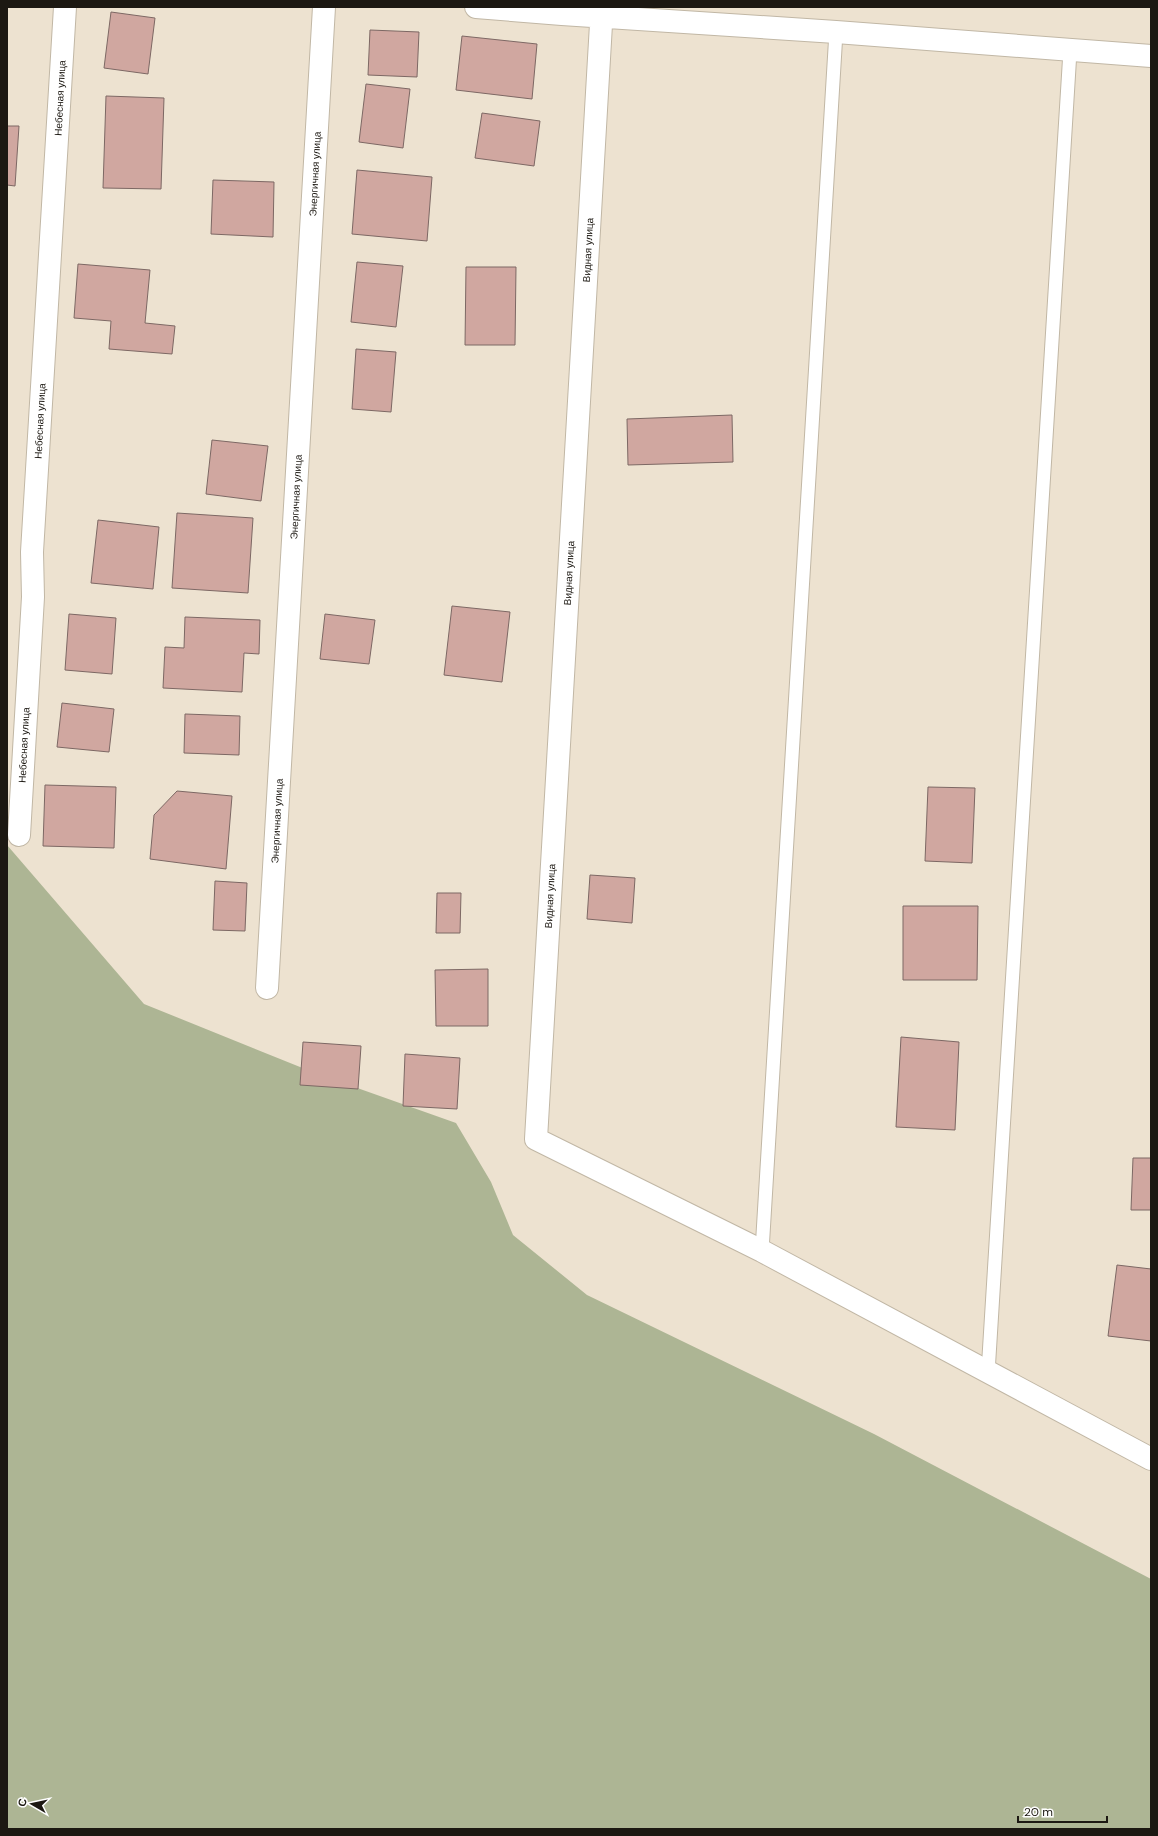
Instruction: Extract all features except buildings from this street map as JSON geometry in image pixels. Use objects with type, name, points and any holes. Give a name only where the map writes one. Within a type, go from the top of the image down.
[{"type":"street","name":"Небесная улица","points":[[19,836],[33,597],[32,552],[66,7]]},
{"type":"street","name":"Энергичная улица","points":[[267,988],[324,7]]},
{"type":"street","points":[[476,7],[602,12],[836,32],[1151,56]]},
{"type":"street","name":"Видная улица","points":[[602,12],[536,1139],[762,1251]]},
{"type":"street","points":[[762,1251],[1151,1459]]},
{"type":"lane","points":[[762,1251],[836,32]]},
{"type":"lane","points":[[988,1373],[1070,50]]},
{"type":"green space","points":[[7,845],[144,1004],[315,1073],[456,1123],[491,1182],[513,1235],[587,1295],[874,1434],[1151,1579],[1151,1829],[7,1829]]}]
